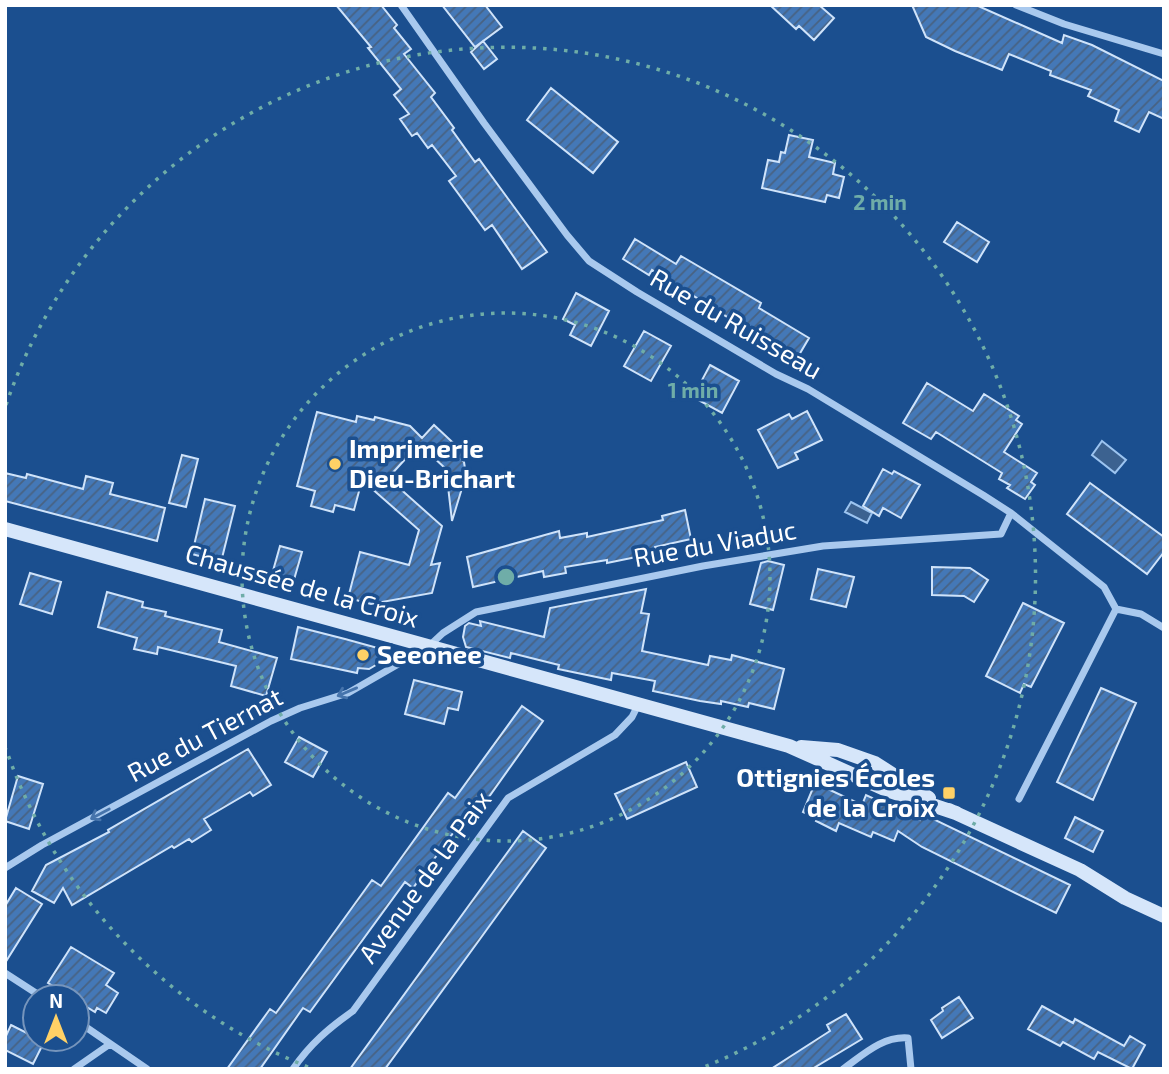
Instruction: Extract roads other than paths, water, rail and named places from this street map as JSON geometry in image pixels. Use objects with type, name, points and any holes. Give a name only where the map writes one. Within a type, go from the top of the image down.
[{"type":"main road","name":"Chaussée de la Croix","points":[[5,529],[789,746],[887,790],[956,813],[1080,870],[1125,898],[1164,916]]},
{"type":"street","name":"Rue du Ruisseau","points":[[401,5],[484,122],[589,261],[1011,513],[1104,587],[1116,609]]},
{"type":"street","points":[[1016,5],[1065,24],[1164,54]]},
{"type":"street","name":"Rue du Viaduc","points":[[428,647],[443,633],[476,612],[703,566],[823,546],[1001,534],[1011,513]]},
{"type":"street","points":[[1019,799],[1116,609],[1141,614],[1164,628]]},
{"type":"street","name":"Rue du Tiernat","points":[[5,868],[42,845],[271,722],[300,708],[348,693],[428,647]]},
{"type":"street","name":"Avenue de la Paix","points":[[293,1069],[321,1034],[353,1011],[508,797],[615,735],[632,717],[639,704]]},
{"type":"street","points":[[5,973],[21,983]]},
{"type":"street","points":[[91,1031],[147,1069]]},
{"type":"street","points":[[843,1069],[881,1042],[897,1037],[908,1038],[911,1069]]},
{"type":"street","points":[[74,1069],[110,1044]]},
{"type":"water","points":[[1102,441],[1126,460],[1115,473],[1092,455]]},
{"type":"water","points":[[851,502],[872,513],[867,523],[845,512]]},
{"type":"place","name":"Imprimerie Dieu-Brichart","points":[[335,464]]},
{"type":"place","name":"Seeonee","points":[[363,655]]},
{"type":"place","name":"Ottignies Écoles de la Croix","points":[[949,793]]}]
